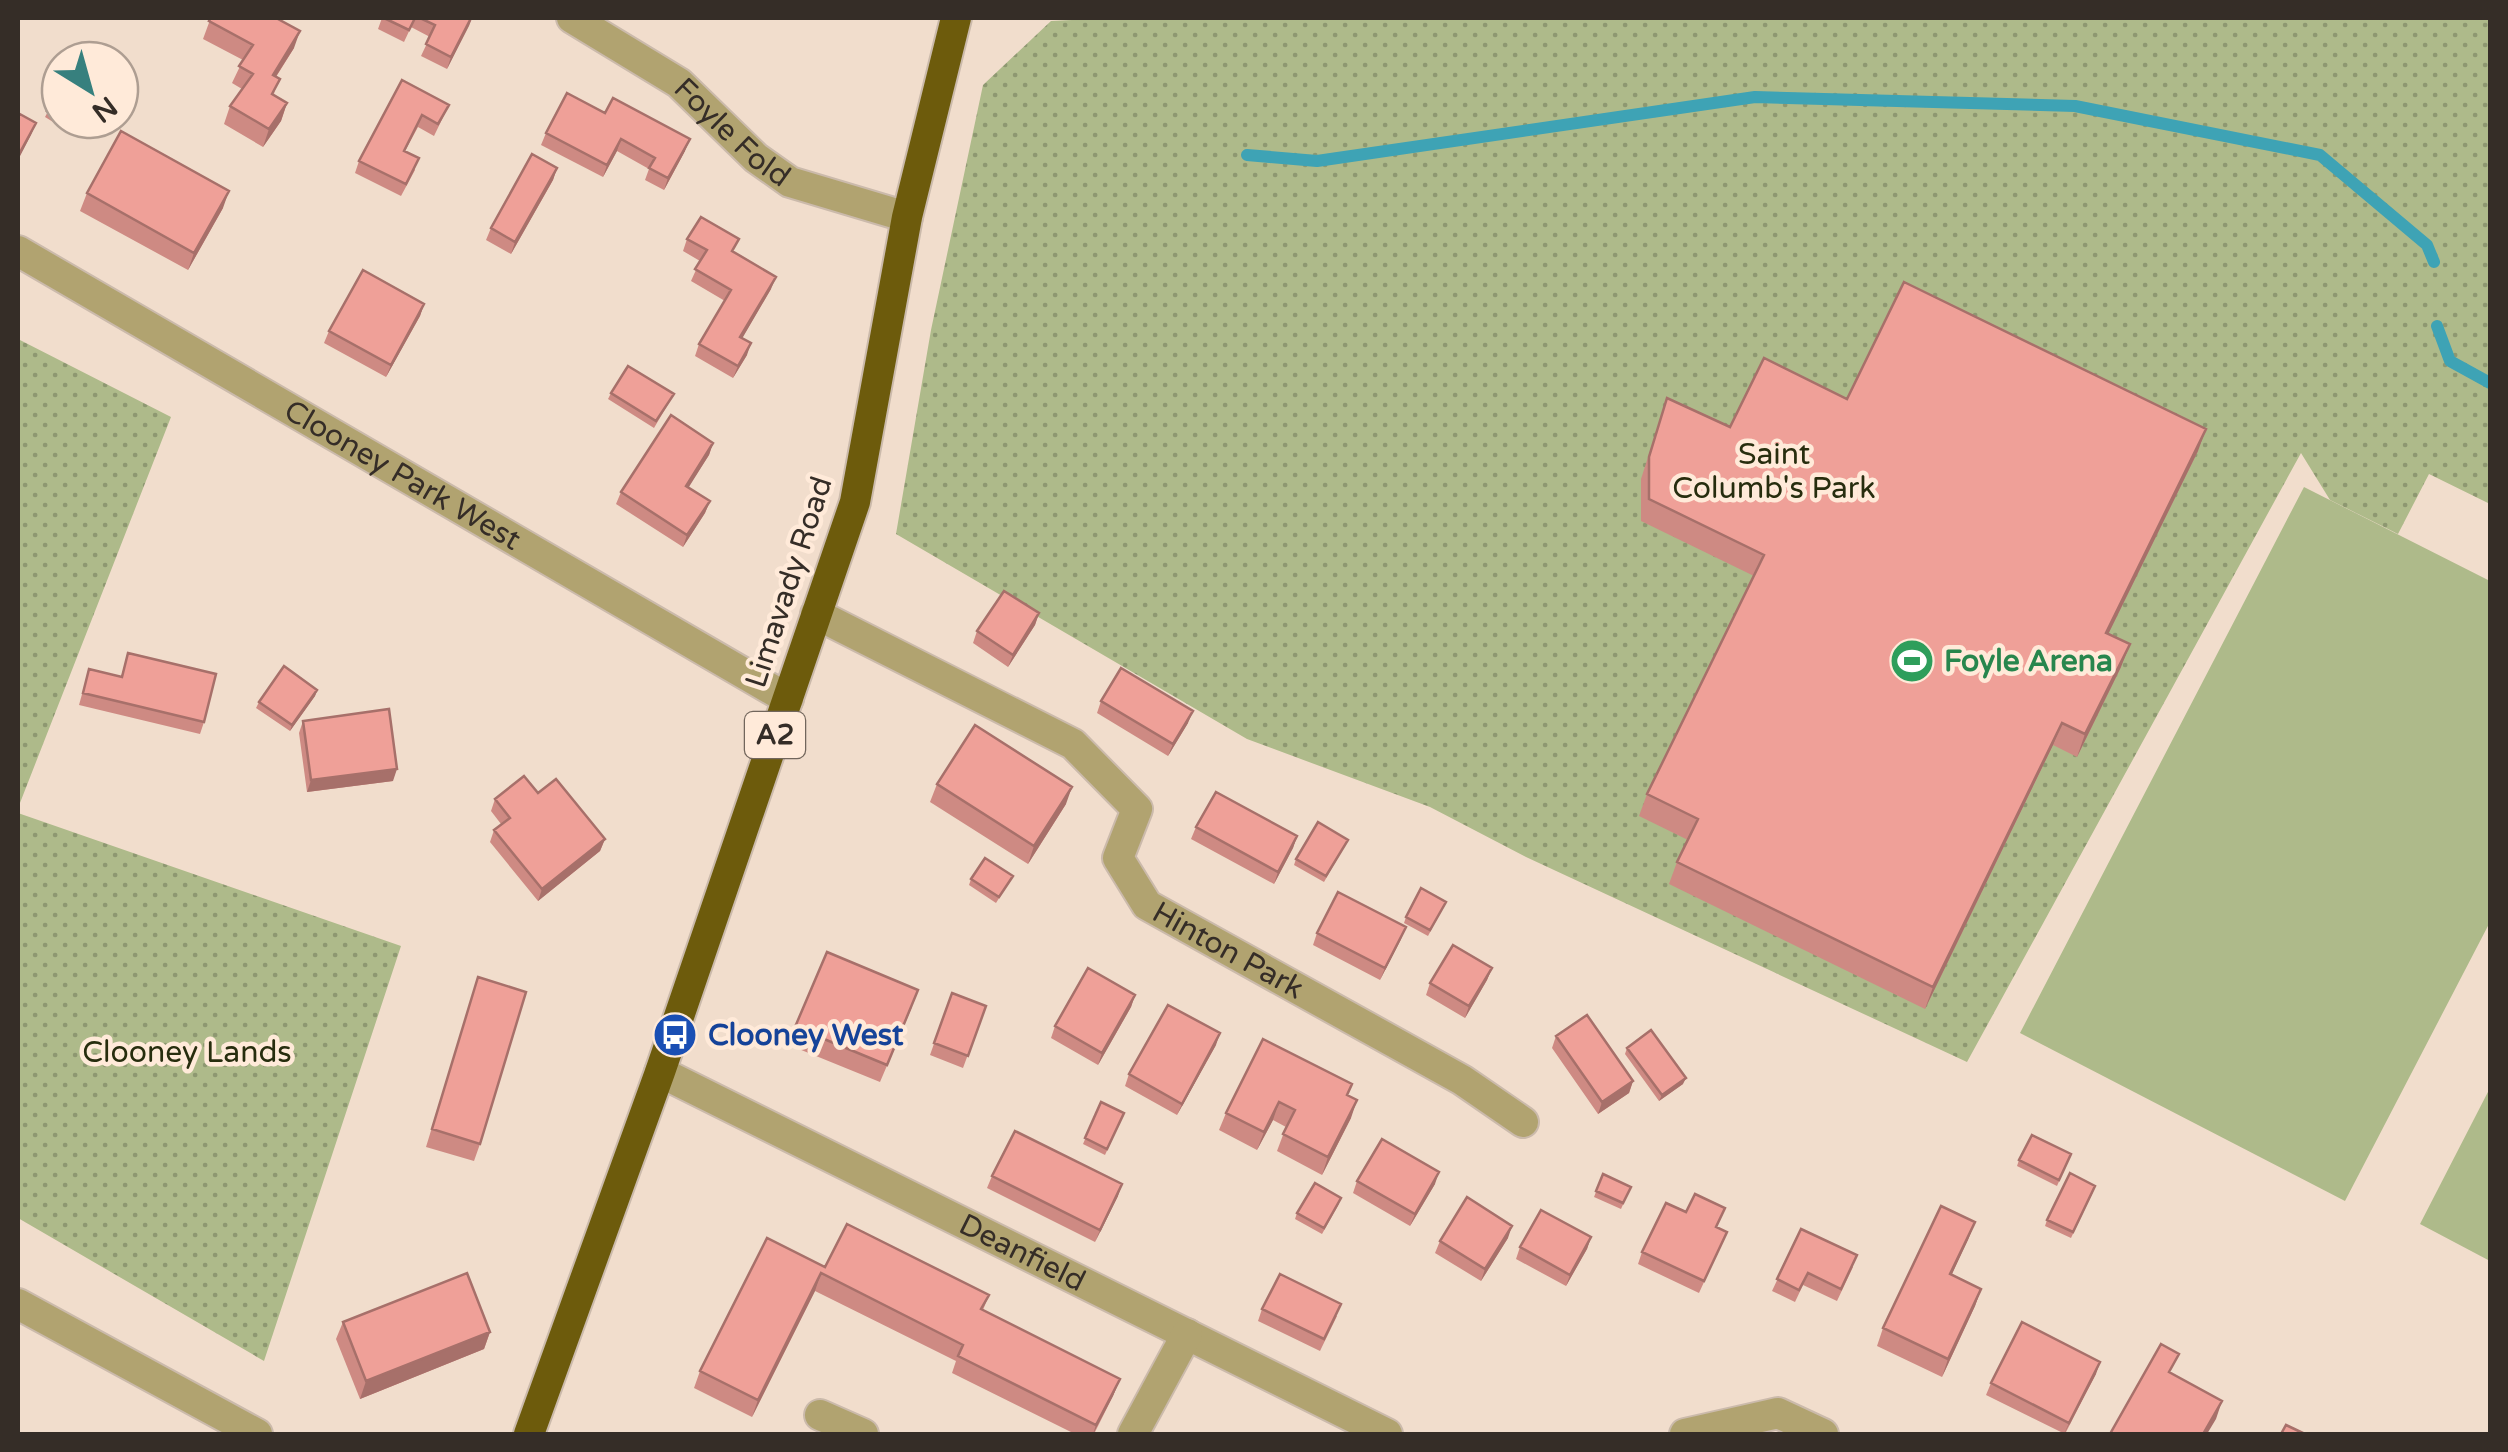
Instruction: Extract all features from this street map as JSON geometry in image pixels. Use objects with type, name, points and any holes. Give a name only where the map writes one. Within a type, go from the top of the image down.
[{"type":"highway","name":"Limavady Road","points":[[528,1434],[660,1072],[856,502],[907,217],[956,18]]},
{"type":"street","name":"Foyle Fold","points":[[572,18],[679,83],[756,158],[790,182],[907,217]]},
{"type":"street","name":"Clooney Park West","points":[[18,251],[788,699]]},
{"type":"street","name":"Hinton Park","points":[[816,614],[1073,744],[1137,809],[1118,858],[1147,905],[1462,1080],[1522,1122]]},
{"type":"street","name":"Deanfield","points":[[660,1072],[1387,1434]]},
{"type":"street","points":[[18,1304],[257,1434]]},
{"type":"street","points":[[1133,1434],[1187,1334]]},
{"type":"street","points":[[1685,1434],[1778,1413],[1823,1434]]},
{"type":"street","points":[[820,1415],[862,1434]]},
{"type":"green space","name":"Saint Columb's Park","points":[[2490,18],[2490,504],[2429,474],[2398,534],[2330,500],[2301,453],[1967,1062],[1526,857],[1430,807],[1247,739],[896,534],[931,330],[983,85],[1051,21]]},
{"type":"green space","points":[[18,339],[171,417],[18,808]]},
{"type":"green space","points":[[2304,487],[2490,581],[2490,922],[2345,1201],[2020,1033]]},
{"type":"green space","name":"Clooney Lands","points":[[18,813],[401,946],[264,1361],[18,1218]]},
{"type":"green space","points":[[2490,1088],[2490,1261],[2420,1224]]},
{"type":"building","points":[[276,18],[300,31],[273,75],[280,79],[272,94],[287,103],[269,129],[230,106],[253,74],[239,66],[253,45],[209,21]]},
{"type":"building","points":[[384,18],[415,18],[409,30]]},
{"type":"building","points":[[420,18],[471,18],[451,57],[426,44],[435,25]]},
{"type":"building","points":[[402,80],[449,105],[438,124],[422,115],[404,151],[419,158],[406,184],[359,161]]},
{"type":"building","points":[[567,93],[605,113],[613,98],[690,139],[668,178],[649,168],[655,158],[621,139],[607,165],[546,133]]},
{"type":"building","points":[[18,113],[36,123],[18,156]]},
{"type":"building","points":[[116,140],[137,140],[229,191],[194,253],[87,193]]},
{"type":"building","points":[[532,154],[557,168],[515,242],[491,228]]},
{"type":"building","points":[[701,217],[739,239],[732,251],[776,277],[740,337],[751,343],[738,366],[699,344],[731,290],[695,269],[707,250],[687,239]]},
{"type":"building","points":[[363,270],[424,304],[391,365],[329,331]]},
{"type":"building","name":"Foyle Arena","points":[[1904,282],[2206,429],[2106,633],[2130,644],[2085,734],[2062,723],[1933,987],[1677,862],[1698,819],[1647,794],[1764,555],[1649,499],[1649,457],[1667,398],[1730,427],[1764,358],[1847,399]]},
{"type":"building","points":[[628,366],[674,394],[656,421],[611,393]]},
{"type":"building","points":[[671,415],[713,443],[686,486],[710,501],[687,535],[621,492]]},
{"type":"building","points":[[1004,591],[1039,613],[1013,655],[977,631]]},
{"type":"building","points":[[128,653],[216,674],[204,722],[83,693],[89,669],[122,677]]},
{"type":"building","points":[[284,666],[317,690],[292,725],[259,702]]},
{"type":"building","points":[[1121,668],[1193,711],[1173,744],[1101,701]]},
{"type":"building","points":[[389,709],[397,769],[311,780],[303,721]]},
{"type":"building","points":[[975,725],[1072,787],[1034,846],[937,784]]},
{"type":"building","points":[[524,776],[538,793],[556,779],[605,839],[542,889],[494,830],[510,818],[495,799]]},
{"type":"building","points":[[1216,792],[1297,836],[1278,872],[1196,827]]},
{"type":"building","points":[[1318,822],[1348,840],[1326,876],[1296,859]]},
{"type":"building","points":[[985,858],[1013,876],[999,897],[971,879]]},
{"type":"building","points":[[1421,888],[1446,902],[1430,930],[1406,917]]},
{"type":"building","points":[[1338,892],[1406,927],[1385,968],[1317,933]]},
{"type":"building","points":[[1453,945],[1492,968],[1469,1006],[1430,983]]},
{"type":"building","points":[[827,952],[918,990],[887,1065],[795,1027]]},
{"type":"building","points":[[1088,968],[1135,995],[1102,1053],[1055,1026]]},
{"type":"building","points":[[478,977],[526,992],[480,1144],[432,1129]]},
{"type":"building","points":[[952,993],[986,1006],[968,1056],[934,1043]]},
{"type":"building","points":[[1168,1005],[1220,1033],[1182,1104],[1129,1074]]},
{"type":"building","points":[[1587,1015],[1633,1081],[1602,1102],[1556,1036]]},
{"type":"building","points":[[1651,1030],[1686,1078],[1662,1095],[1627,1048]]},
{"type":"building","points":[[1263,1039],[1352,1084],[1347,1095],[1357,1100],[1328,1157],[1283,1134],[1295,1110],[1279,1102],[1264,1132],[1226,1113]]},
{"type":"building","points":[[1101,1102],[1124,1113],[1107,1149],[1085,1138]]},
{"type":"building","points":[[1015,1131],[1122,1184],[1100,1230],[992,1176]]},
{"type":"building","points":[[2032,1135],[2071,1154],[2059,1180],[2019,1160]]},
{"type":"building","points":[[1382,1139],[1439,1172],[1415,1214],[1357,1181]]},
{"type":"building","points":[[2070,1173],[2095,1186],[2073,1232],[2047,1220]]},
{"type":"building","points":[[1603,1174],[1631,1187],[1623,1203],[1596,1191]]},
{"type":"building","points":[[1315,1183],[1341,1198],[1324,1228],[1297,1213]]},
{"type":"building","points":[[1695,1194],[1725,1208],[1716,1227],[1727,1232],[1704,1281],[1642,1252],[1666,1203],[1686,1212]]},
{"type":"building","points":[[1467,1197],[1512,1226],[1485,1269],[1440,1241]]},
{"type":"building","points":[[1941,1206],[1975,1222],[1950,1274],[1981,1289],[1948,1359],[1883,1328]]},
{"type":"building","points":[[1541,1210],[1591,1237],[1570,1275],[1520,1247]]},
{"type":"building","points":[[847,1224],[989,1295],[981,1309],[1120,1379],[1096,1425],[958,1356],[963,1345],[821,1273],[758,1400],[700,1371],[767,1238],[825,1267]]},
{"type":"building","points":[[1801,1229],[1857,1255],[1841,1289],[1808,1273],[1799,1290],[1777,1279]]},
{"type":"building","points":[[467,1273],[490,1332],[366,1381],[343,1322]]},
{"type":"building","points":[[1280,1274],[1341,1304],[1324,1339],[1262,1309]]},
{"type":"building","points":[[2022,1322],[2100,1362],[2069,1423],[1991,1383]]},
{"type":"building","points":[[2161,1344],[2179,1354],[2169,1372],[2222,1401],[2203,1434],[2110,1434]]},
{"type":"building","points":[[2286,1425],[2305,1434],[2281,1434]]},
{"type":"waterway","points":[[1247,155],[1317,161],[1755,97],[2075,106],[2320,155],[2427,245],[2434,262]]},
{"type":"waterway","points":[[2437,326],[2450,361],[2490,383]]},
{"type":"place","name":"Foyle Arena","points":[[1912,661]]},
{"type":"place","name":"Clooney West","points":[[675,1035]]}]
